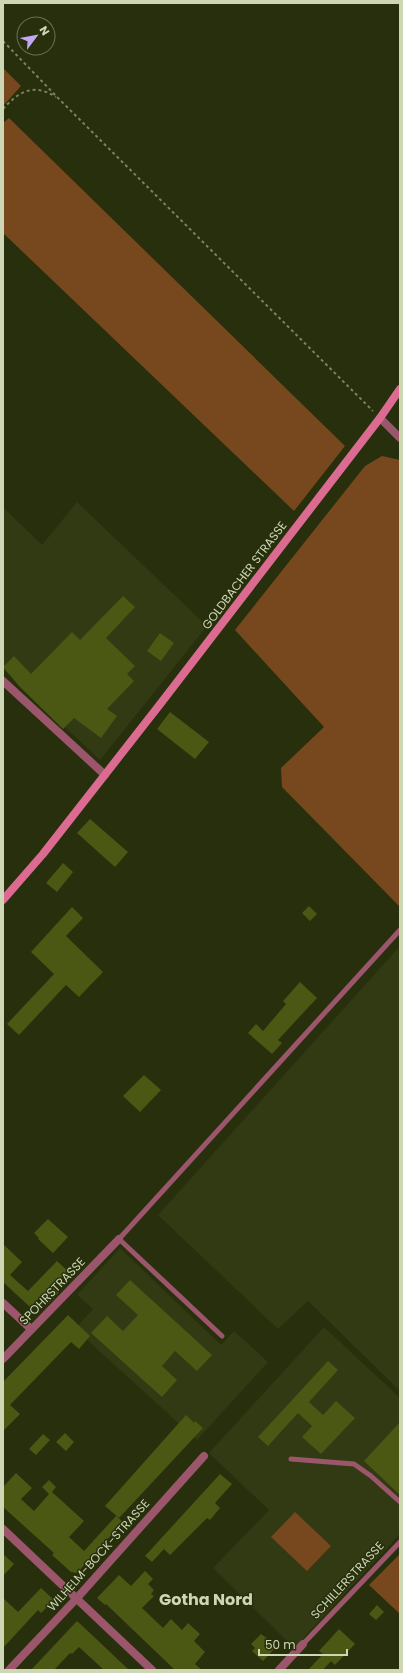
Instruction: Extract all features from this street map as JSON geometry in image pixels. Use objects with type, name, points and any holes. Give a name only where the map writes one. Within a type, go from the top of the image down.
[{"type":"main road","name":"GOLDBACHER STRASSE","points":[[3,900],[43,854],[105,775],[380,418],[400,389]]},
{"type":"street","points":[[380,418],[400,438]]},
{"type":"street","points":[[3,681],[105,775]]},
{"type":"street","name":"SPOHRSTRASSE","points":[[3,1359],[119,1239]]},
{"type":"street","points":[[3,1302],[31,1329]]},
{"type":"street","name":"WILHELM-BOCK-STRASSE","points":[[9,1670],[77,1598],[204,1456]]},
{"type":"street","points":[[3,1529],[152,1670]]},
{"type":"street","name":"SCHILLERSTRASSE","points":[[279,1670],[303,1644]]},
{"type":"lane","points":[[222,1336],[119,1239],[400,930]]},
{"type":"lane","points":[[291,1459],[354,1464],[371,1476],[400,1502]]},
{"type":"lane","name":"SCHILLERSTRASSE","points":[[303,1644],[400,1542]]},
{"type":"path","points":[[3,41],[40,78],[58,99],[380,418]]},
{"type":"path","points":[[3,109],[27,90],[47,92],[58,99]]},
{"type":"shaded area","points":[[3,68],[21,86],[3,106]]},
{"type":"shaded area","points":[[9,118],[345,446],[294,511],[3,233],[3,123]]},
{"type":"shaded area","points":[[382,456],[400,460],[400,907],[282,787],[281,768],[324,727],[235,630],[365,466]]},
{"type":"shaded area","points":[[77,502],[207,626],[100,760],[3,669],[3,507],[42,545]]},
{"type":"shaded area","points":[[400,946],[400,1391],[308,1301],[278,1329],[158,1215]]},
{"type":"shaded area","points":[[120,1248],[221,1345],[234,1331],[268,1362],[197,1440],[75,1329],[93,1309],[77,1295]]},
{"type":"shaded area","points":[[324,1327],[400,1398],[400,1534],[294,1648],[213,1568],[269,1510],[209,1453]]},
{"type":"shaded area","points":[[295,1512],[331,1546],[307,1571],[271,1537]]},
{"type":"shaded area","points":[[400,1554],[400,1614],[369,1585]]},
{"type":"building","points":[[123,596],[135,607],[106,638],[135,666],[127,674],[134,681],[107,709],[117,716],[101,738],[74,718],[63,729],[19,686],[3,667],[14,656],[31,674],[72,632],[80,640]]},
{"type":"building","points":[[160,633],[174,643],[161,661],[147,651]]},
{"type":"building","points":[[170,712],[209,742],[195,759],[157,729]]},
{"type":"building","points":[[90,819],[128,852],[115,867],[77,833]]},
{"type":"building","points":[[63,863],[73,872],[57,892],[46,883]]},
{"type":"building","points":[[309,906],[317,914],[310,921],[302,913]]},
{"type":"building","points":[[72,907],[83,918],[66,936],[103,972],[79,997],[66,985],[19,1035],[7,1024],[54,974],[31,952]]},
{"type":"building","points":[[300,982],[317,998],[278,1040],[282,1043],[272,1054],[248,1033],[256,1024],[263,1031],[286,1004],[283,1001]]},
{"type":"building","points":[[144,1075],[161,1090],[140,1112],[123,1096]]},
{"type":"building","points":[[48,1219],[68,1237],[53,1253],[38,1239],[39,1238],[34,1233]]},
{"type":"building","points":[[3,1244],[22,1262],[10,1275],[28,1291],[57,1261],[69,1272],[54,1287],[59,1292],[48,1304],[40,1297],[30,1307],[3,1282]]},
{"type":"building","points":[[130,1280],[212,1355],[197,1371],[175,1351],[162,1366],[177,1380],[162,1397],[91,1333],[107,1316],[123,1331],[138,1315],[116,1295]]},
{"type":"building","points":[[68,1315],[90,1336],[79,1349],[71,1342],[10,1405],[20,1414],[3,1431],[3,1382]]},
{"type":"building","points":[[328,1361],[338,1370],[309,1402],[323,1415],[336,1401],[355,1418],[321,1454],[302,1437],[312,1426],[298,1413],[268,1446],[258,1437]]},
{"type":"building","points":[[186,1415],[194,1423],[195,1421],[203,1428],[119,1518],[105,1506]]},
{"type":"building","points":[[400,1422],[400,1495],[364,1461]]},
{"type":"building","points":[[65,1433],[74,1442],[66,1451],[56,1442]]},
{"type":"building","points":[[43,1434],[50,1440],[36,1455],[29,1449]]},
{"type":"building","points":[[16,1473],[32,1488],[21,1499],[34,1511],[49,1494],[42,1487],[49,1480],[56,1487],[52,1492],[84,1521],[69,1537],[84,1551],[116,1516],[123,1522],[77,1573],[71,1572],[52,1555],[54,1553],[3,1507],[3,1487]]},
{"type":"building","points":[[220,1474],[232,1484],[215,1503],[220,1508],[210,1520],[207,1518],[170,1555],[164,1549],[152,1562],[145,1556]]},
{"type":"building","points":[[3,1554],[14,1564],[3,1576]]},
{"type":"building","points":[[145,1571],[153,1579],[148,1584],[154,1590],[151,1594],[154,1596],[142,1608],[163,1628],[171,1619],[182,1630],[188,1623],[200,1634],[194,1641],[205,1652],[195,1664],[202,1670],[175,1670],[106,1604],[105,1605],[97,1598],[119,1575],[131,1586]]},
{"type":"building","points":[[41,1588],[54,1600],[41,1613],[38,1610],[3,1648],[3,1598],[18,1612]]},
{"type":"building","points":[[377,1605],[384,1612],[376,1620],[369,1614]]},
{"type":"building","points":[[77,1621],[129,1670],[104,1670],[79,1647],[72,1654],[70,1653],[54,1670],[31,1670]]},
{"type":"building","points":[[339,1629],[355,1644],[335,1665],[331,1661],[323,1670],[308,1670],[323,1654],[319,1651]]},
{"type":"building","points":[[261,1634],[276,1647],[263,1661],[252,1651],[255,1648],[251,1644]]},
{"type":"district","name":"Gotha Nord","points":[[206,1599]]}]
